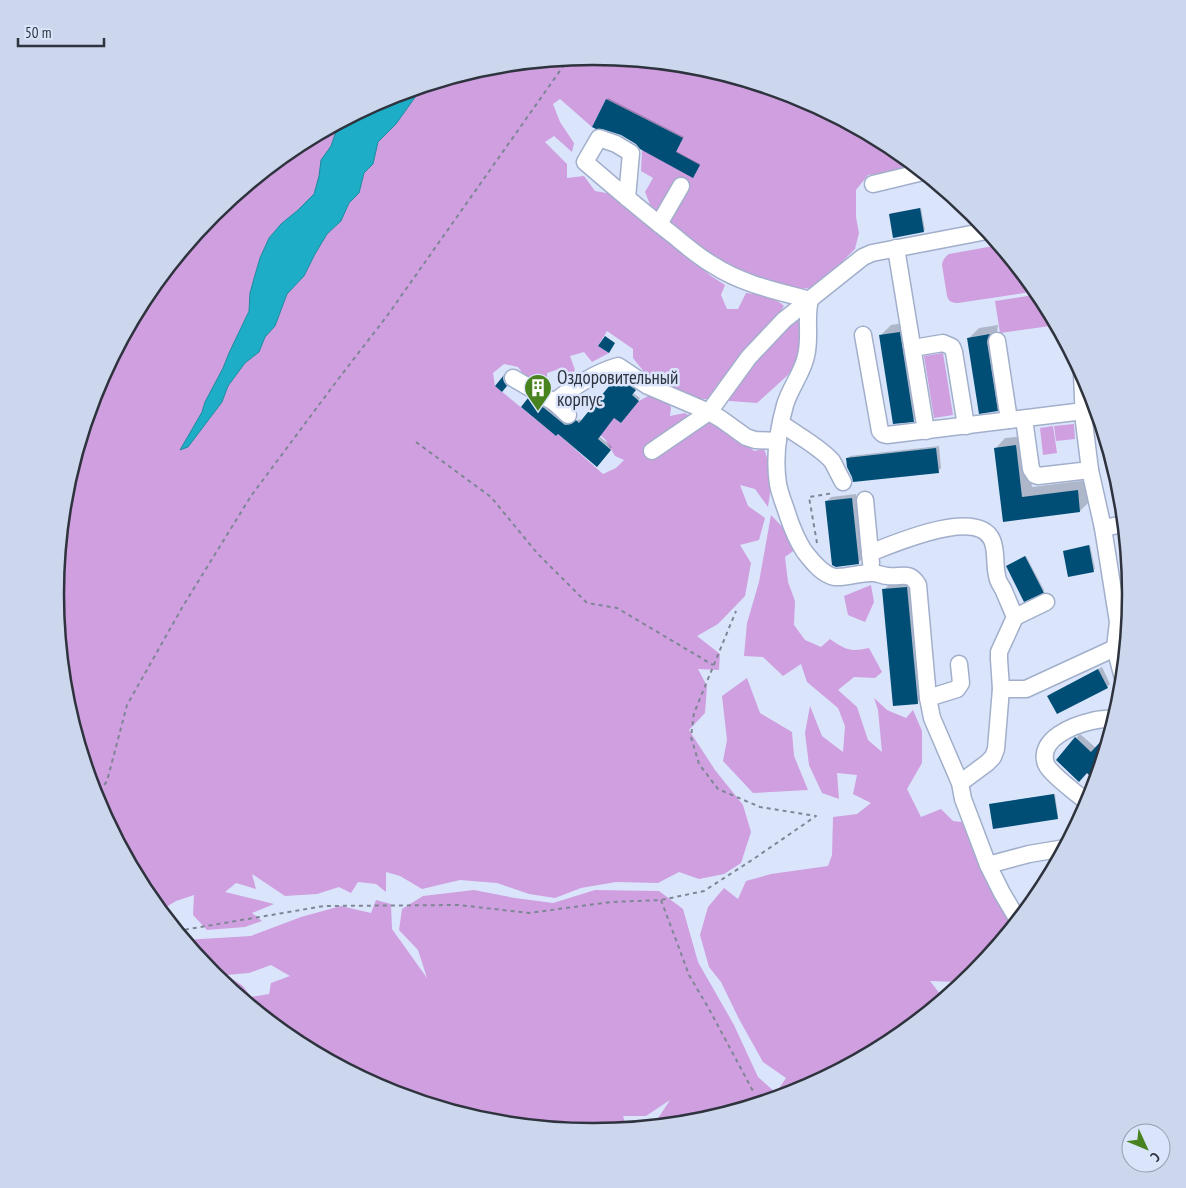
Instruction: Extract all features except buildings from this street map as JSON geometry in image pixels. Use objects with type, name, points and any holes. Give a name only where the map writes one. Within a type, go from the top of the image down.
[{"type":"street","points":[[873,184],[915,174]]},
{"type":"street","points":[[659,224],[681,186]]},
{"type":"street","points":[[627,198],[714,266],[750,283],[810,300]]},
{"type":"street","points":[[652,451],[709,412],[749,358],[784,320],[863,256],[872,252],[979,232]]},
{"type":"street","points":[[896,248],[926,431]]},
{"type":"street","points":[[810,300],[807,310],[809,344],[806,359],[790,390],[778,441],[778,485],[792,529],[809,557],[827,574],[836,577],[873,573],[889,577],[900,575],[909,576],[915,579],[918,584],[928,698],[932,718],[960,783],[963,799],[988,865],[1014,914]]},
{"type":"street","points":[[863,335],[882,434],[891,436],[1016,420],[1087,407],[1090,470],[1121,614]]},
{"type":"street","points":[[996,341],[1016,420],[1031,469],[1035,475],[1090,470]]},
{"type":"street","points":[[913,348],[943,343],[952,347],[966,426]]},
{"type":"street","points":[[554,402],[571,388],[618,366],[648,386],[721,418],[746,437],[755,440],[778,441]]},
{"type":"street","points":[[514,378],[554,402],[568,416]]},
{"type":"street","points":[[782,424],[816,447],[830,460],[836,469],[839,487]]},
{"type":"street","points":[[865,500],[873,573]]},
{"type":"street","points":[[1103,528],[1118,525]]},
{"type":"street","points":[[870,553],[913,536],[953,527],[970,527],[984,531],[992,539],[997,576],[1015,617]]},
{"type":"street","points":[[960,783],[987,763],[993,757],[996,749],[1001,688],[999,652],[1015,617],[1046,602]]},
{"type":"street","points":[[1118,660],[1115,648],[1121,628]]},
{"type":"street","points":[[1001,688],[1026,689],[1115,648]]},
{"type":"street","points":[[928,698],[957,689],[961,683],[959,664]]},
{"type":"street","points":[[1082,798],[1052,772],[1046,764],[1047,747],[1053,738],[1061,733],[1091,721],[1107,719]]},
{"type":"street","points":[[988,865],[1029,854],[1056,849]]},
{"type":"path","points":[[101,789],[107,781],[127,704],[183,606],[251,496],[387,316],[562,66]]},
{"type":"path","points":[[416,442],[491,497],[537,553],[587,603],[617,608],[713,665]]},
{"type":"path","points":[[817,543],[809,497],[839,487]]},
{"type":"path","points":[[184,930],[324,906],[459,905],[528,913],[610,902],[661,900],[704,891],[816,816],[760,807],[718,789],[699,764],[690,737],[694,712],[736,611]]},
{"type":"path","points":[[661,900],[689,975],[753,1091]]},
{"type":"shaded area","points":[[558,66],[628,66],[662,69],[730,83],[796,105],[858,136],[910,170],[868,175],[856,190],[856,217],[859,233],[855,249],[825,279],[812,288],[798,289],[765,280],[739,270],[705,252],[671,227],[651,207],[645,192],[653,178],[641,171],[642,150],[672,160],[683,138],[606,99],[592,127],[560,99],[553,104],[560,122],[574,143],[572,152],[554,136],[545,142],[567,164],[567,178],[584,176],[595,191],[612,194],[711,276],[725,285],[721,295],[727,309],[738,309],[746,293],[761,295],[781,303],[784,306],[775,320],[798,311],[803,318],[801,355],[788,375],[757,403],[689,398],[659,379],[645,373],[633,358],[633,349],[607,331],[598,346],[609,353],[592,362],[584,352],[570,356],[575,370],[568,378],[559,369],[547,373],[547,382],[527,379],[518,367],[504,364],[493,373],[495,386],[556,436],[558,434],[603,474],[616,468],[624,460],[615,456],[605,439],[588,425],[606,428],[614,418],[621,423],[639,401],[650,395],[664,400],[671,407],[670,416],[685,413],[691,417],[708,420],[742,441],[754,451],[764,449],[773,474],[768,507],[755,489],[740,485],[748,506],[765,518],[759,540],[740,545],[751,563],[745,596],[718,624],[697,636],[720,654],[719,670],[698,669],[707,686],[705,713],[689,730],[715,770],[743,805],[751,832],[741,863],[724,874],[699,879],[679,872],[658,883],[616,882],[581,888],[555,898],[529,894],[497,883],[460,880],[422,889],[400,876],[386,872],[386,892],[376,884],[358,882],[351,893],[339,887],[317,894],[285,896],[252,874],[256,889],[236,883],[225,892],[274,904],[252,913],[262,921],[245,927],[207,930],[193,915],[194,895],[176,901],[167,907],[153,888],[118,828],[104,797],[82,731],[68,663],[65,629],[65,559],[74,491],[92,424],[118,360],[153,300],[195,245],[244,196],[271,174],[336,132],[331,146],[322,160],[314,194],[281,224],[269,238],[260,258],[250,293],[249,310],[202,412],[181,449],[188,447],[222,402],[228,386],[245,363],[259,352],[265,337],[275,326],[287,294],[304,276],[327,234],[341,221],[349,203],[359,193],[364,173],[373,163],[378,142],[396,124],[416,95],[490,75]]},
{"type":"shaded area","points":[[992,246],[1028,292],[958,303],[952,302],[947,296],[942,265],[945,257],[949,254]]},
{"type":"shaded area","points":[[1030,296],[1049,326],[1000,333],[995,301]]},
{"type":"shaded area","points":[[943,353],[953,415],[934,418],[924,356]]},
{"type":"shaded area","points":[[1074,424],[1075,439],[1056,441],[1054,426]]},
{"type":"shaded area","points":[[1053,426],[1057,453],[1043,455],[1040,428]]},
{"type":"shaded area","points":[[771,515],[789,534],[796,549],[785,557],[788,582],[795,601],[794,625],[805,640],[821,647],[830,639],[848,649],[869,648],[882,672],[875,678],[854,677],[838,690],[857,707],[868,740],[882,752],[878,710],[874,698],[887,710],[906,718],[913,710],[922,731],[922,763],[907,789],[921,817],[941,809],[953,821],[962,822],[991,889],[1010,920],[991,943],[953,982],[930,981],[940,994],[915,1014],[858,1052],[827,1069],[778,1089],[786,1078],[763,1062],[721,982],[709,967],[700,935],[708,907],[724,888],[738,899],[746,881],[771,874],[828,866],[832,855],[833,817],[857,814],[871,803],[853,794],[857,775],[837,773],[839,799],[822,793],[809,765],[805,733],[810,706],[822,736],[843,752],[845,726],[838,708],[807,682],[801,664],[783,676],[763,657],[744,656],[747,623],[759,582]]},
{"type":"shaded area","points":[[871,585],[874,602],[865,622],[848,615],[844,596]]},
{"type":"shaded area","points":[[747,678],[760,713],[792,732],[794,756],[808,790],[753,793],[723,761],[727,740],[722,696]]},
{"type":"shaded area","points":[[474,890],[553,903],[595,890],[659,891],[683,909],[698,962],[734,1025],[758,1077],[774,1091],[730,1105],[662,1119],[657,1119],[670,1100],[646,1116],[623,1116],[625,1122],[593,1123],[524,1119],[456,1105],[390,1083],[359,1069],[299,1034],[271,1014],[244,992],[227,976],[243,986],[251,997],[269,994],[271,983],[290,976],[271,965],[249,973],[226,975],[192,940],[251,936],[301,917],[341,906],[371,913],[376,900],[391,904],[392,929],[427,978],[418,950],[399,930],[402,909],[423,896]]},
{"type":"water","points":[[416,95],[396,124],[378,142],[373,164],[364,173],[359,193],[349,203],[341,221],[327,234],[304,276],[287,294],[275,326],[265,337],[259,352],[245,363],[228,386],[222,402],[188,447],[180,450],[202,412],[249,311],[250,293],[260,258],[269,238],[281,224],[314,194],[321,160],[331,146],[336,132],[390,105]]},
{"type":"place","name":"Оздоровительный корпус","points":[[538,412]]}]
